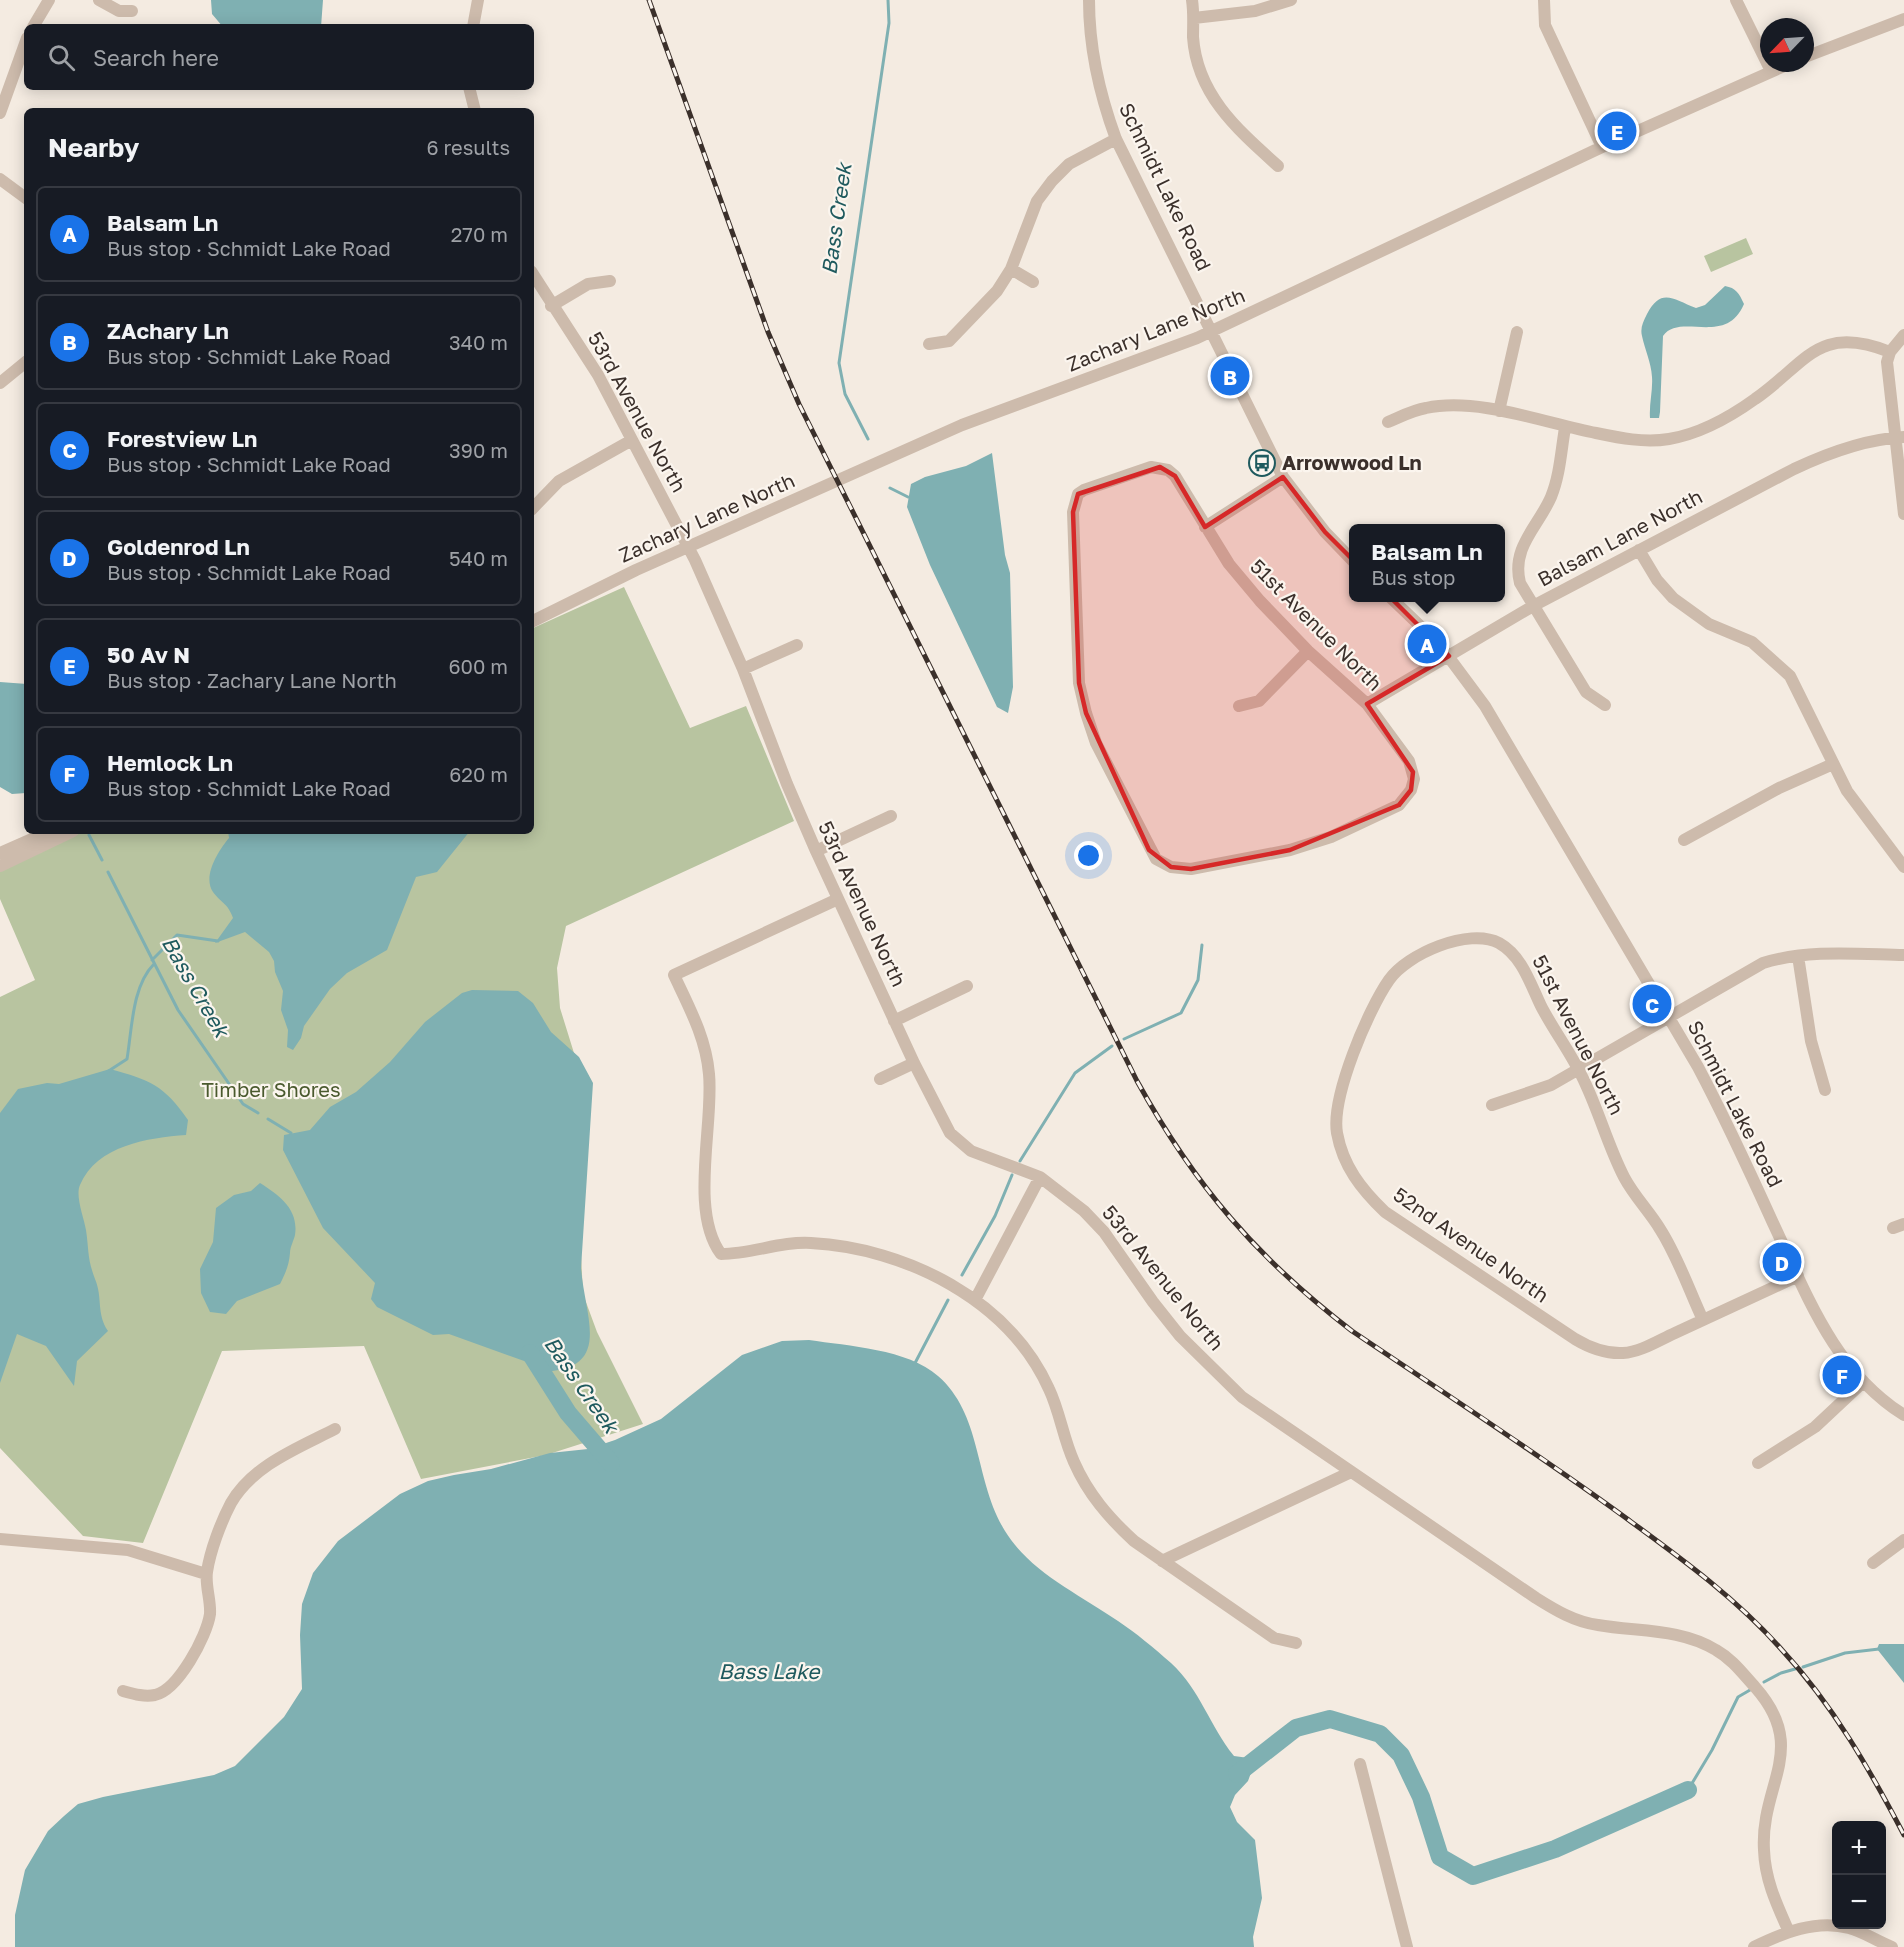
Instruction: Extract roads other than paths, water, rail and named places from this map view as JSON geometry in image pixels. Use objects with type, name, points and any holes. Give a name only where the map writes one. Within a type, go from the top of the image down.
[{"type":"street","points":[[35,24],[49,0]]},
{"type":"street","points":[[99,0],[119,11],[132,11]]},
{"type":"street","points":[[474,24],[478,0]]},
{"type":"street","name":"Schmidt Lake Road","points":[[1089,0],[1089,27],[1094,65],[1102,102],[1116,139],[1213,330],[1254,422],[1283,477],[1325,532],[1349,558]]},
{"type":"street","points":[[1192,0],[1197,57],[1212,99],[1241,133],[1278,166]]},
{"type":"street","points":[[1194,18],[1255,11],[1291,0]]},
{"type":"street","points":[[1544,0],[1545,25],[1602,147]]},
{"type":"street","points":[[1736,0],[1760,49]]},
{"type":"street","points":[[1814,54],[1904,19]]},
{"type":"street","points":[[0,112],[24,46]]},
{"type":"street","name":"Zachary Lane North","points":[[534,621],[688,547],[962,425],[1213,330],[1602,147],[1769,72]]},
{"type":"street","points":[[470,90],[474,108]]},
{"type":"street","points":[[929,344],[949,341],[997,291],[1011,269],[1037,201],[1052,181],[1069,164],[1116,139]]},
{"type":"street","points":[[0,179],[24,197]]},
{"type":"street","points":[[1011,269],[1033,282]]},
{"type":"street","name":"53rd Avenue North","points":[[534,276],[551,306],[598,375],[688,547],[743,669],[787,784],[816,850],[940,1118],[960,1144],[971,1151],[1040,1178],[1084,1211],[1104,1232],[1153,1302],[1211,1369],[1276,1422],[1555,1610],[1596,1625],[1688,1636],[1719,1651],[1733,1662],[1774,1712],[1782,1742],[1781,1761],[1764,1827],[1763,1850],[1766,1875],[1789,1932]]},
{"type":"street","points":[[551,306],[588,284],[610,281]]},
{"type":"street","points":[[1499,411],[1517,332]]},
{"type":"street","points":[[1904,335],[1890,352],[1887,374],[1899,437],[1904,514]]},
{"type":"street","points":[[1388,422],[1427,407],[1465,406],[1499,411],[1565,428],[1637,440],[1668,439],[1692,433],[1742,407],[1756,398],[1803,357],[1816,350],[1847,342],[1858,342],[1890,352]]},
{"type":"street","points":[[1,381],[24,363]]},
{"type":"street","points":[[1565,428],[1552,495],[1519,552],[1517,572],[1520,583],[1533,606],[1586,692],[1605,705]]},
{"type":"street","name":"Balsam Lane North","points":[[1367,704],[1533,606],[1827,454],[1899,437]]},
{"type":"street","points":[[534,507],[565,476],[632,440]]},
{"type":"street","name":"51st Avenue North","points":[[1151,467],[1168,470],[1175,476],[1229,564],[1260,601],[1308,651],[1367,704],[1409,761],[1414,779],[1411,790],[1399,805],[1331,837],[1290,850],[1191,869],[1171,867],[1156,859],[1149,850],[1096,743],[1079,683],[1074,503],[1078,494],[1091,487],[1151,467]]},
{"type":"street","points":[[1205,527],[1283,477]]},
{"type":"street","points":[[1639,550],[1658,580],[1673,598],[1709,624],[1752,642],[1790,676],[1847,791],[1904,867]]},
{"type":"street","name":"Schmidt Lake Road","points":[[1396,602],[1449,656],[1485,706],[1668,1017],[1726,1121],[1828,1338],[1862,1383],[1904,1415]]},
{"type":"street","points":[[743,669],[797,645]]},
{"type":"street","points":[[1239,706],[1259,701],[1308,651]]},
{"type":"street","points":[[1684,840],[1779,788],[1833,764]]},
{"type":"street","points":[[816,850],[891,816]]},
{"type":"street","points":[[0,853],[43,834]]},
{"type":"street","points":[[0,866],[67,834]]},
{"type":"street","points":[[838,899],[674,975],[695,1020],[709,1070],[711,1093],[705,1144],[705,1191],[713,1243],[721,1254],[739,1254],[810,1242],[852,1248],[880,1256],[954,1285],[975,1300],[1020,1341],[1037,1365],[1049,1389],[1074,1461],[1099,1505],[1134,1541],[1162,1561],[1274,1638],[1296,1643]]},
{"type":"street","name":"52nd Avenue North","points":[[1489,939],[1463,939],[1404,965],[1390,979],[1348,1066],[1336,1108],[1336,1131],[1343,1157],[1367,1196],[1385,1212],[1575,1340],[1610,1353],[1626,1353],[1639,1349],[1798,1276]]},
{"type":"street","name":"51st Avenue North","points":[[1489,939],[1499,944],[1518,960],[1555,1031],[1579,1070],[1624,1177],[1670,1245],[1703,1320]]},
{"type":"street","points":[[1492,1106],[1551,1085],[1763,963],[1798,956],[1904,955]]},
{"type":"street","points":[[1798,956],[1811,1041],[1826,1090]]},
{"type":"street","points":[[894,1021],[967,986]]},
{"type":"street","points":[[880,1079],[914,1063]]},
{"type":"street","points":[[975,1300],[1040,1178]]},
{"type":"street","points":[[1758,1463],[1815,1427],[1862,1383]]},
{"type":"street","points":[[123,1691],[141,1696],[157,1694],[171,1685],[199,1646],[208,1624],[210,1611],[206,1574],[232,1503],[245,1485],[281,1456],[335,1429]]},
{"type":"street","points":[[1162,1561],[1351,1472]]},
{"type":"street","points":[[0,1539],[128,1550],[206,1574]]},
{"type":"street","points":[[1873,1563],[1904,1540]]},
{"type":"street","points":[[1360,1764],[1407,1947]]},
{"type":"street","points":[[1754,1947],[1789,1932],[1833,1925],[1848,1928],[1877,1944],[1892,1947]]},
{"type":"water","points":[[211,0],[323,0],[321,24],[220,24],[212,14]]},
{"type":"water","points":[[1725,286],[1737,292],[1744,304],[1736,317],[1726,324],[1715,327],[1671,329],[1663,336],[1660,412],[1659,418],[1650,418],[1652,377],[1641,330],[1647,314],[1657,300],[1663,298],[1674,299],[1696,308],[1705,305]]},
{"type":"water","points":[[992,453],[1005,555],[1010,573],[1013,687],[1008,713],[997,707],[930,565],[907,507],[911,484],[925,477],[966,466]]},
{"type":"water","points":[[0,682],[24,684],[24,793],[12,794],[0,787]]},
{"type":"water","points":[[228,834],[468,834],[437,872],[416,877],[387,950],[347,973],[330,989],[304,1026],[301,1038],[293,1050],[287,1047],[288,1030],[281,1010],[283,991],[269,952],[245,932],[215,943],[233,918],[213,892],[209,878],[217,856],[229,838]]},
{"type":"water","points":[[472,990],[518,991],[533,1003],[551,1032],[579,1057],[593,1083],[581,1268],[590,1340],[586,1353],[577,1363],[561,1370],[536,1372],[527,1362],[449,1334],[433,1335],[377,1307],[371,1299],[375,1283],[323,1228],[283,1150],[284,1135],[310,1130],[330,1107],[356,1092],[390,1062],[425,1022],[462,993]]},
{"type":"water","points":[[110,1069],[146,1081],[163,1091],[188,1120],[186,1135],[156,1138],[111,1152],[88,1171],[80,1185],[79,1201],[86,1230],[89,1260],[97,1286],[102,1318],[108,1331],[77,1361],[74,1386],[46,1346],[17,1334],[0,1383],[0,1113],[18,1089],[47,1083],[59,1084]]},
{"type":"water","points":[[260,1183],[286,1204],[294,1218],[295,1235],[286,1272],[280,1284],[237,1301],[226,1314],[210,1312],[201,1293],[200,1269],[213,1242],[216,1208],[234,1195],[251,1191]]},
{"type":"water","name":"Bass Lake","points":[[809,1340],[894,1354],[925,1367],[938,1376],[953,1392],[963,1410],[971,1429],[995,1512],[1015,1546],[1041,1570],[1125,1626],[1171,1663],[1190,1685],[1234,1756],[1256,1759],[1248,1781],[1235,1795],[1230,1807],[1237,1822],[1255,1840],[1262,1898],[1253,1937],[1254,1947],[15,1947],[15,1915],[25,1870],[48,1831],[78,1804],[214,1775],[235,1766],[284,1717],[302,1689],[300,1635],[302,1604],[313,1573],[338,1541],[400,1494],[428,1481],[491,1469],[550,1453],[588,1449],[615,1440],[661,1419],[742,1355],[782,1341]]},
{"type":"water","points":[[1879,1644],[1904,1644],[1904,1683],[1877,1649]]},
{"type":"waterway","name":"Bass Creek","points":[[868,439],[845,394],[839,363],[889,23],[888,0]]},
{"type":"waterway","name":"Bass Creek","points":[[890,488],[908,497]]},
{"type":"waterway","name":"Bass Creek","points":[[89,835],[102,860]]},
{"type":"waterway","name":"Bass Creek","points":[[108,872],[178,1010],[243,1104],[258,1113]]},
{"type":"waterway","points":[[152,960],[177,935],[218,941]]},
{"type":"waterway","name":"Bass Creek","points":[[1124,1039],[1181,1013],[1198,980],[1202,945]]},
{"type":"waterway","points":[[107,1072],[127,1059],[137,996],[141,984],[154,964]]},
{"type":"waterway","name":"Bass Creek","points":[[1020,1161],[1075,1073],[1112,1046]]},
{"type":"waterway","name":"Bass Creek","points":[[268,1119],[291,1133]]},
{"type":"waterway","name":"Bass Creek","points":[[962,1275],[995,1216],[1012,1175]]},
{"type":"waterway","name":"Bass Creek","points":[[914,1365],[948,1300]]},
{"type":"waterway","name":"Bass Creek","points":[[530,1353],[568,1413],[611,1463]]},
{"type":"waterway","points":[[1803,1667],[1845,1653],[1879,1649]]},
{"type":"waterway","points":[[1764,1682],[1795,1669]]},
{"type":"waterway","points":[[1688,1790],[1712,1750],[1738,1697],[1750,1690]]},
{"type":"waterway","points":[[1237,1774],[1296,1728],[1330,1719],[1380,1734],[1401,1755],[1421,1797],[1440,1857],[1473,1876],[1555,1849],[1688,1790]]},
{"type":"railway","points":[[649,0],[768,332],[799,404],[1137,1081],[1182,1154],[1205,1187],[1258,1248],[1318,1304],[1352,1331],[1626,1518],[1688,1564],[1746,1613],[1818,1693],[1864,1762],[1904,1835]]},
{"type":"place","name":"50 Av N","points":[[1617,131]]},
{"type":"place","name":"ZAchary Ln","points":[[1230,376]]},
{"type":"place","name":"Arrowwood Ln","points":[[1262,463]]},
{"type":"place","name":"Balsam Ln","points":[[1427,644]]},
{"type":"place","name":"Forestview Ln","points":[[1652,1004]]},
{"type":"place","name":"Goldenrod Ln","points":[[1782,1262]]},
{"type":"place","name":"Hemlock Ln","points":[[1842,1375]]},
{"type":"park label","name":"Timber Shores","points":[[271,1090]]}]
